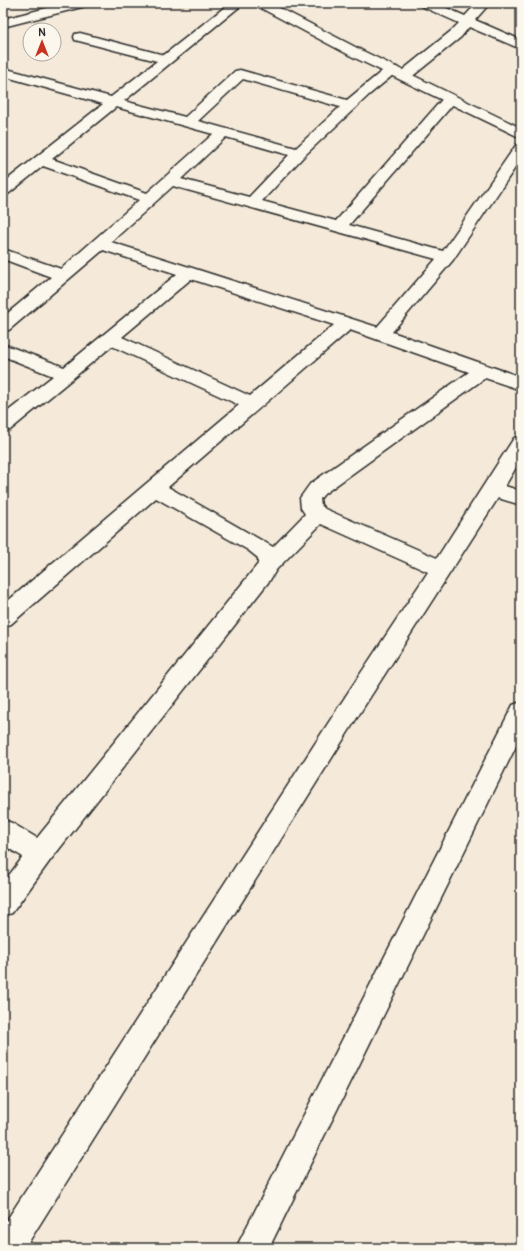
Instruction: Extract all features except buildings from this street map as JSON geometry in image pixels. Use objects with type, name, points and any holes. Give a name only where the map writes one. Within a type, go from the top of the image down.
[{"type":"street","points":[[3,23],[82,3]]},
{"type":"street","points":[[3,191],[238,3]]},
{"type":"street","points":[[261,3],[398,74],[521,134]]},
{"type":"street","points":[[424,3],[521,45]]},
{"type":"street","points":[[252,203],[298,153],[350,105],[456,34],[466,21],[484,3]]},
{"type":"street","points":[[80,37],[167,60]]},
{"type":"street","points":[[187,123],[240,74],[350,105]]},
{"type":"street","points":[[6,76],[114,102],[298,153]]},
{"type":"street","points":[[340,228],[450,99]]},
{"type":"street","points":[[3,326],[100,244],[222,132]]},
{"type":"street","points":[[381,334],[447,257],[521,148]]},
{"type":"street","points":[[42,161],[150,199]]},
{"type":"street","points":[[170,180],[447,257]]},
{"type":"street","points":[[100,244],[381,334],[521,384]]},
{"type":"street","points":[[3,254],[62,275]]},
{"type":"street","points":[[3,425],[66,375],[189,272]]},
{"type":"street","points":[[3,618],[347,323]]},
{"type":"street","points":[[110,338],[252,404]]},
{"type":"street","points":[[3,350],[66,375]]},
{"type":"street","points":[[441,569],[318,514],[311,508],[310,498],[317,489],[484,370]]},
{"type":"street","points":[[7,1248],[521,443]]},
{"type":"street","points":[[154,488],[255,545],[268,554],[269,564]]},
{"type":"street","points":[[493,489],[521,498]]},
{"type":"street","points":[[3,904],[40,854],[263,574],[269,564],[318,514]]},
{"type":"street","points":[[252,1248],[521,712]]},
{"type":"street","points":[[3,830],[40,854]]}]
